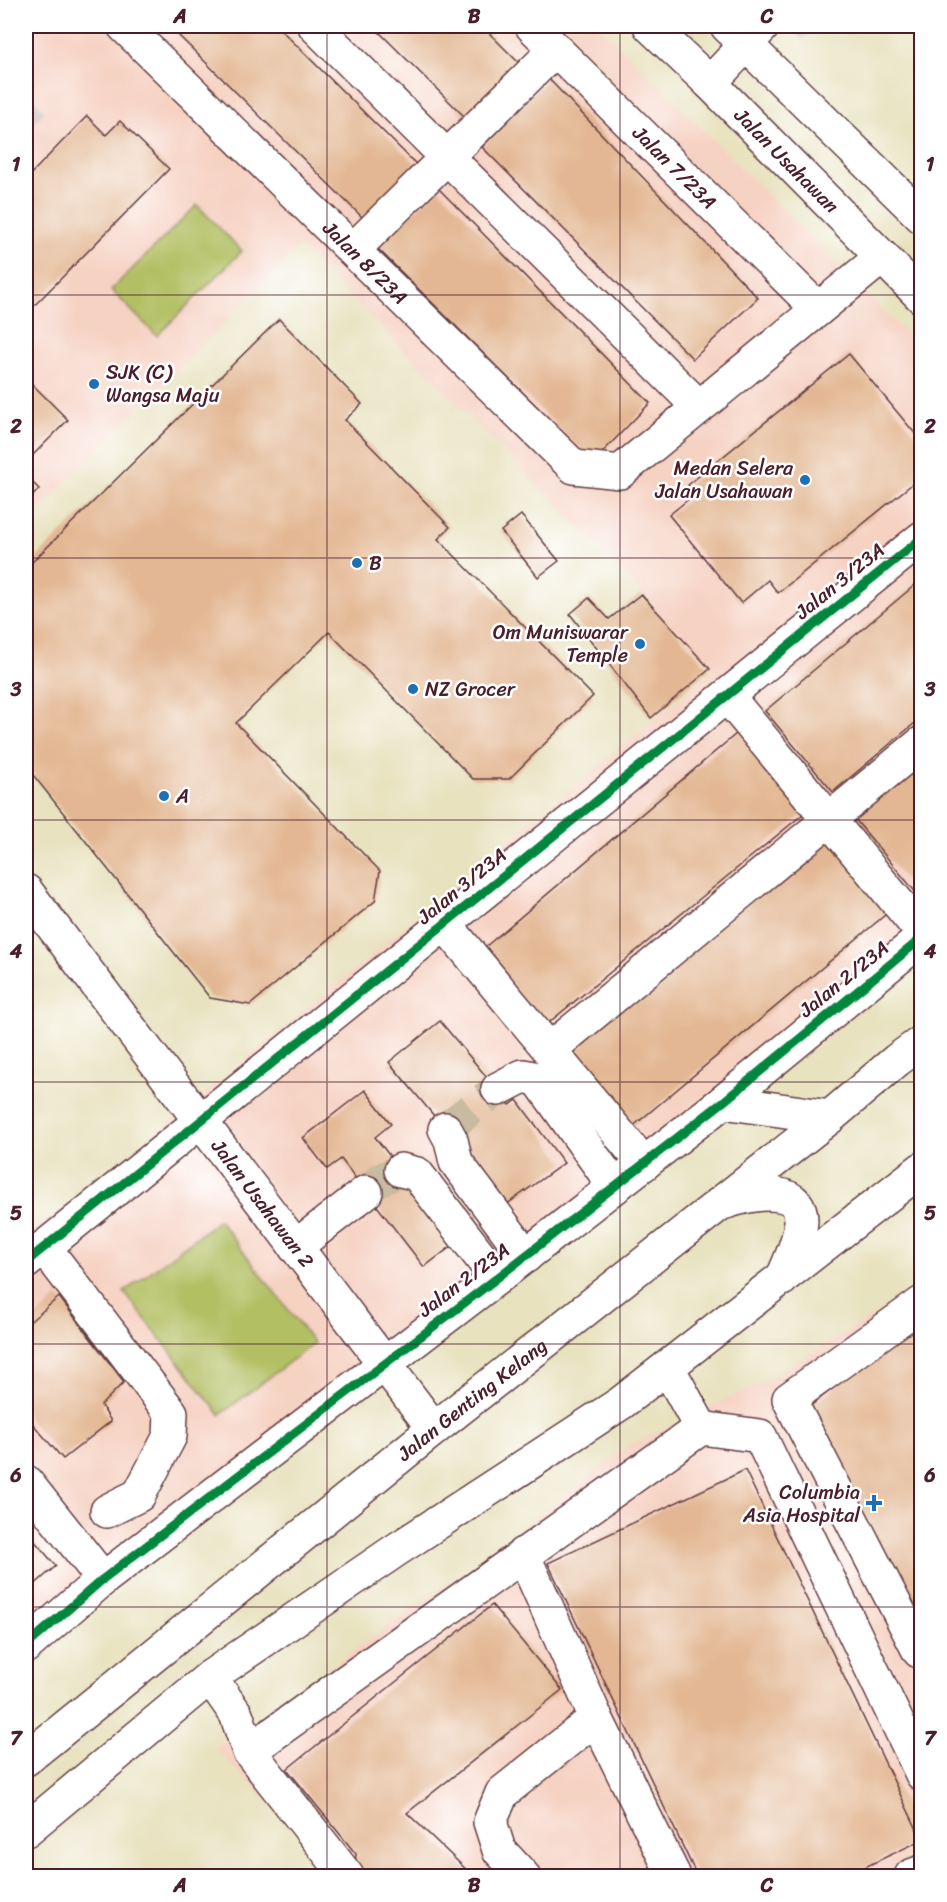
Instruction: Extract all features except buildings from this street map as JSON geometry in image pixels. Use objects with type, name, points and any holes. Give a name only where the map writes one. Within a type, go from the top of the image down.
[{"type":"street","name":"Jalan 8/23A","points":[[124,26],[574,468],[620,472],[699,407]]},
{"type":"street","points":[[315,26],[699,407],[882,257]]},
{"type":"street","name":"Jalan 7/23A","points":[[532,26],[818,309]]},
{"type":"street","name":"Jalan Usahawan","points":[[650,26],[710,82],[921,297]]},
{"type":"street","points":[[773,26],[772,49],[776,73]]},
{"type":"street","points":[[710,82],[746,32],[776,73],[921,217]]},
{"type":"street","points":[[353,250],[556,49]]},
{"type":"street","name":"Jalan 3/23A","points":[[35,1254],[921,538]]},
{"type":"street","points":[[727,696],[921,932]]},
{"type":"street","points":[[549,1050],[921,743]]},
{"type":"street","name":"Jalan Usahawan 2","points":[[26,891],[434,1429]]},
{"type":"street","points":[[444,923],[644,1164]]},
{"type":"street","name":"Jalan 2/23A","points":[[26,1646],[103,1579],[526,1256],[723,1102],[921,938]]},
{"type":"street","name":"Jalan Genting Kelang","points":[[26,1759],[434,1429],[722,1203],[921,1042]]},
{"type":"street","points":[[498,1089],[523,1076],[538,1080],[615,1187]]},
{"type":"street","points":[[723,1102],[830,1117]]},
{"type":"street","points":[[445,1129],[451,1140],[456,1162],[526,1256]]},
{"type":"street","points":[[26,1830],[210,1677],[396,1550],[621,1403],[782,1280],[916,1169]]},
{"type":"street","points":[[401,1170],[417,1174],[497,1278]]},
{"type":"street","points":[[295,1247],[366,1192]]},
{"type":"street","points":[[722,1203],[759,1193],[783,1196],[795,1203],[801,1216],[800,1230],[782,1280]]},
{"type":"street","points":[[35,1254],[171,1413],[170,1436],[139,1494],[107,1511]]},
{"type":"street","points":[[921,1303],[789,1399],[921,1652]]},
{"type":"street","points":[[668,1368],[702,1428]]},
{"type":"street","points":[[249,1751],[702,1428],[760,1436],[921,1774]]},
{"type":"street","points":[[26,1482],[103,1579]]},
{"type":"street","points":[[523,1554],[596,1718],[674,1876]]},
{"type":"street","points":[[210,1677],[236,1714],[249,1751],[346,1876]]},
{"type":"street","points":[[523,1876],[499,1850],[489,1822],[502,1793],[596,1718]]},
{"type":"street","points":[[911,1876],[921,1872]]},
{"type":"shaded area","points":[[26,26],[599,26],[921,348],[921,964],[113,1590],[26,1666],[26,1240],[713,670],[596,544],[300,246],[26,522],[26,131],[44,111],[26,92]]},
{"type":"shaded area","points":[[785,26],[823,26],[802,39]]},
{"type":"shaded area","points":[[26,92],[45,111],[26,131]]},
{"type":"shaded area","points":[[921,1287],[921,1876],[343,1876],[215,1749],[491,1553],[627,1446],[763,1382]]},
{"type":"green space","points":[[197,205],[242,251],[157,336],[111,290]]},
{"type":"green space","points":[[219,1220],[314,1343],[220,1415],[124,1292]]},
{"type":"tunnel","points":[[445,1129],[498,1089]]},
{"type":"tunnel","points":[[366,1192],[380,1180],[401,1170]]},
{"type":"cycle path","points":[[26,1262],[922,538]]},
{"type":"cycle path","points":[[26,1646],[103,1579],[723,1102],[922,938]]},
{"type":"place","name":"SJK (C) Wangsa Maju","points":[[94,384]]},
{"type":"place","name":"Medan Selera Jalan Usahawan","points":[[805,480]]},
{"type":"place","name":"B","points":[[357,563]]},
{"type":"place","name":"Om Muniswarar Temple","points":[[640,644]]},
{"type":"place","name":"NZ Grocer","points":[[413,689]]},
{"type":"place","name":"A","points":[[164,796]]},
{"type":"place","name":"Columbia Asia Hospital","points":[[874,1503]]}]
